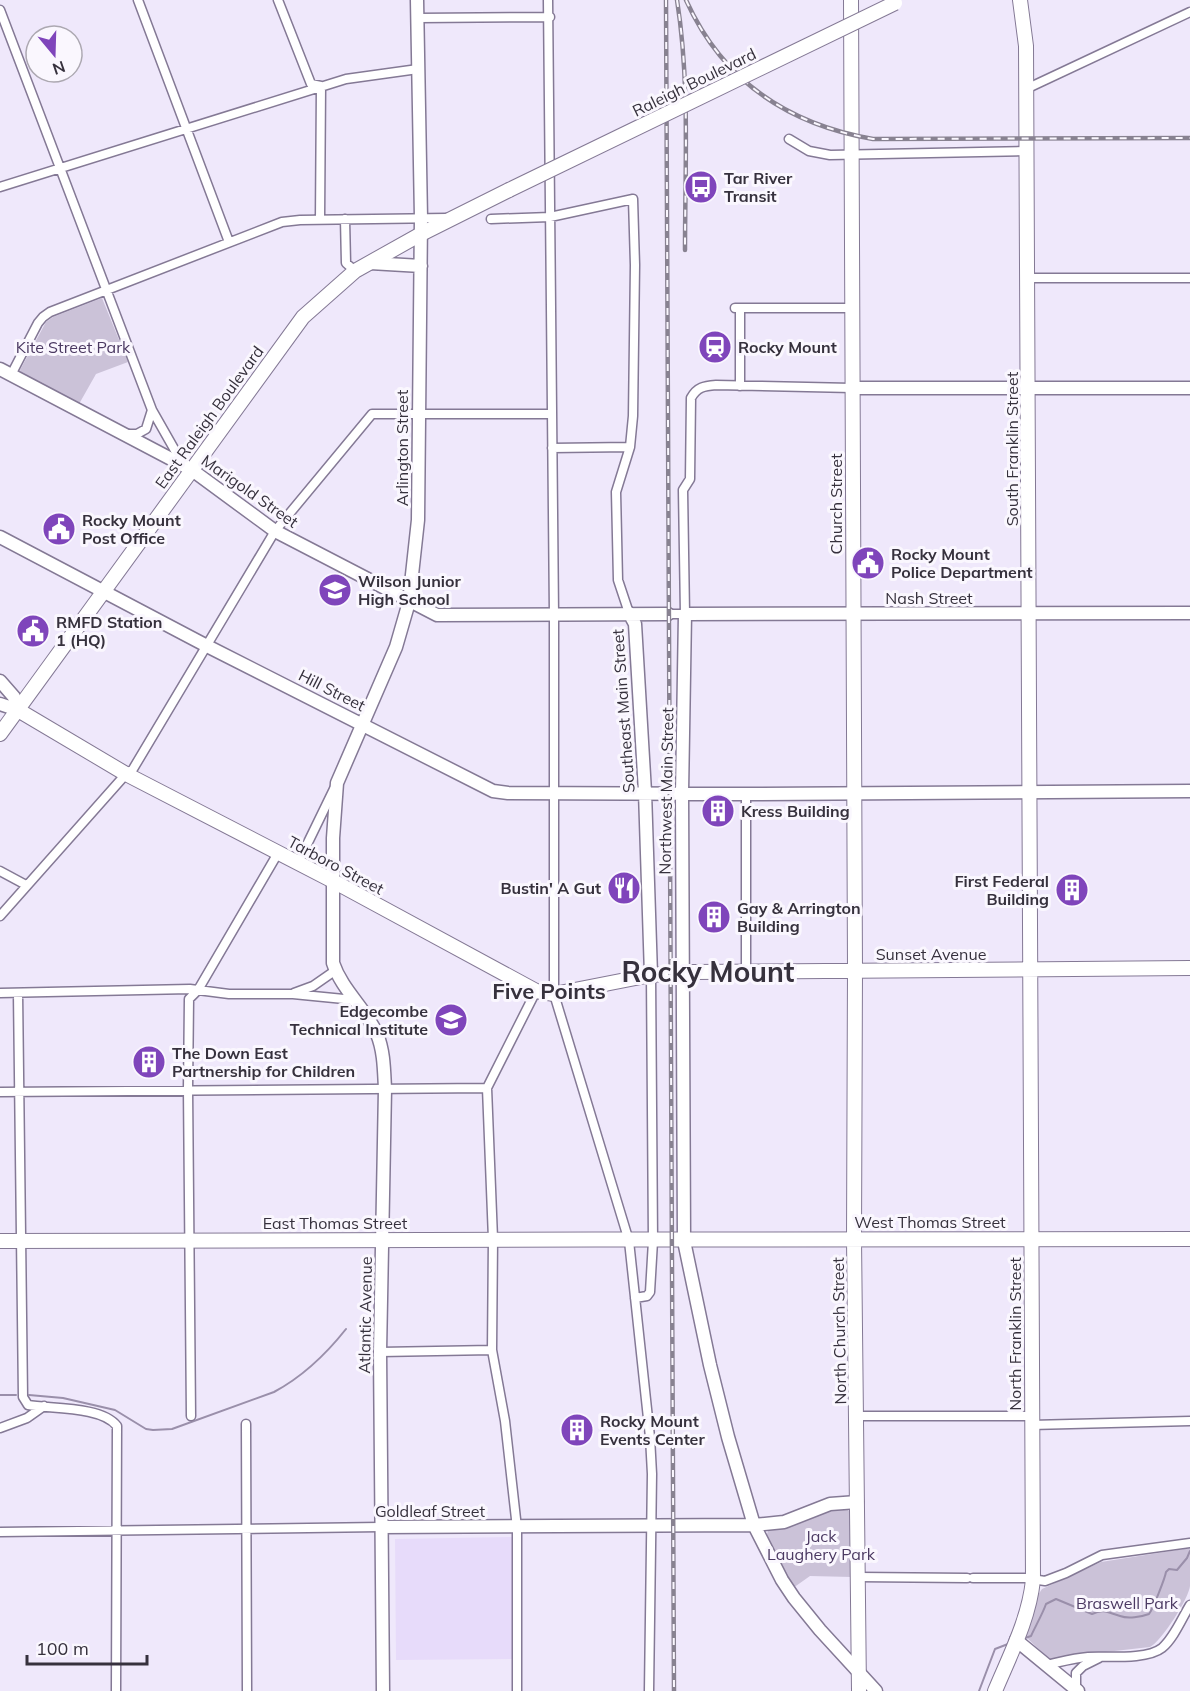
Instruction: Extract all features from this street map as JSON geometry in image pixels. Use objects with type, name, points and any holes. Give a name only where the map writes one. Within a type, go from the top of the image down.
[{"type":"main road","name":"Church Street","points":[[851,0],[855,970]]},
{"type":"main road","name":"South Franklin Street","points":[[1020,0],[1026,46],[1030,970]]},
{"type":"main road","name":"Raleigh Boulevard","points":[[509,190],[898,2]]},
{"type":"main road","name":"East Raleigh Boulevard","points":[[0,734],[303,317],[355,271],[421,234],[509,190]]},
{"type":"main road","name":"Tarboro Street","points":[[18,710],[126,774],[333,881],[536,991],[554,994],[651,975],[677,973]]},
{"type":"main road","name":"Sunset Avenue","points":[[677,973],[746,970],[1190,968]]},
{"type":"main road","name":"North Church Street","points":[[855,970],[854,1239],[859,1691]]},
{"type":"main road","name":"North Franklin Street","points":[[995,1691],[1025,1621],[1033,1580],[1030,970]]},
{"type":"main road","name":"East Thomas Street","points":[[0,1241],[493,1239],[677,1241]]},
{"type":"main road","name":"West Thomas Street","points":[[677,1241],[1190,1239]]},
{"type":"street","points":[[138,0],[229,242]]},
{"type":"street","points":[[278,0],[311,84],[321,86]]},
{"type":"street","name":"Arlington Street","points":[[333,881],[334,805],[337,783],[396,647],[410,602],[418,520],[421,218],[417,0]]},
{"type":"street","points":[[548,0],[550,17],[554,615],[554,994],[629,1241],[650,1437],[649,1691]]},
{"type":"street","points":[[0,10],[152,410],[177,454],[192,470]]},
{"type":"street","points":[[1026,89],[1190,12]]},
{"type":"street","points":[[418,18],[550,17]]},
{"type":"street","points":[[0,187],[321,86],[364,76],[418,69]]},
{"type":"street","points":[[320,219],[321,86]]},
{"type":"street","points":[[789,139],[809,151],[821,154],[1026,151]]},
{"type":"street","name":"Southeast Main Street","points":[[550,217],[633,199],[635,265],[633,416],[630,447],[616,492],[618,580],[635,624],[645,792],[651,975]]},
{"type":"street","points":[[490,219],[550,217]]},
{"type":"street","points":[[6,372],[43,317],[282,222],[320,219],[453,218]]},
{"type":"street","points":[[345,219],[346,263],[355,271]]},
{"type":"street","points":[[370,263],[421,266]]},
{"type":"street","points":[[1027,278],[1190,278]]},
{"type":"street","points":[[740,386],[737,308],[851,308]]},
{"type":"street","name":"Marigold Street","points":[[6,372],[192,470],[275,531],[436,615],[668,614]]},
{"type":"street","name":"Northwest Main Street","points":[[852,388],[701,387],[693,393],[691,398],[690,478],[683,490],[685,614],[675,793],[677,1241],[754,1525],[782,1580],[794,1598],[876,1691]]},
{"type":"street","points":[[852,388],[1190,388]]},
{"type":"street","points":[[123,434],[137,434],[146,429],[152,410]]},
{"type":"street","points":[[0,916],[126,774],[133,769],[275,531],[372,414],[551,414]]},
{"type":"street","points":[[552,448],[630,447]]},
{"type":"street","name":"Hill Street","points":[[0,537],[493,791],[508,793],[746,794],[1190,791]]},
{"type":"street","name":"Nash Street","points":[[668,614],[1190,613]]},
{"type":"street","points":[[0,681],[14,697],[18,710]]},
{"type":"street","name":"Tarboro Street","points":[[0,704],[18,710]]},
{"type":"street","points":[[298,863],[337,783]]},
{"type":"street","points":[[746,794],[746,970]]},
{"type":"street","points":[[191,1416],[189,999],[198,990],[278,853]]},
{"type":"street","points":[[0,871],[26,885]]},
{"type":"street","name":"Atlantic Avenue","points":[[333,881],[333,963],[337,976],[377,1035],[383,1055],[386,1089],[380,1352],[383,1691]]},
{"type":"street","points":[[293,994],[313,986],[336,970]]},
{"type":"street","points":[[635,1298],[644,1297],[650,1292],[653,1241],[651,975]]},
{"type":"street","points":[[0,993],[198,990],[229,994],[293,994],[354,1000]]},
{"type":"street","points":[[518,1691],[517,1527],[505,1421],[492,1350],[493,1239],[487,1088],[536,991]]},
{"type":"street","points":[[18,993],[22,1396],[28,1405],[76,1409],[96,1415],[114,1422],[117,1431],[116,1691]]},
{"type":"street","points":[[0,1092],[487,1088]]},
{"type":"street","points":[[380,1352],[492,1350]]},
{"type":"street","points":[[0,1428],[27,1418],[45,1406]]},
{"type":"street","points":[[857,1416],[1031,1421],[1190,1421]]},
{"type":"street","points":[[246,1424],[247,1691]]},
{"type":"street","name":"Goldleaf Street","points":[[0,1532],[754,1525],[784,1522],[830,1504],[857,1502]]},
{"type":"street","points":[[858,1577],[1025,1578],[1046,1581],[1102,1555],[1190,1544]]},
{"type":"street","points":[[1046,1665],[1086,1657],[1142,1655],[1162,1648],[1190,1605]]},
{"type":"street","points":[[1016,1640],[1077,1690]]},
{"type":"street","points":[[1077,1690],[1075,1677],[1078,1669],[1102,1657]]},
{"type":"shaded area","points":[[512,1537],[513,1659],[396,1660],[395,1539]]},
{"type":"green space","name":"Kite Street Park","points":[[102,298],[128,362],[96,374],[79,404],[21,373],[20,370],[46,322],[53,317]]},
{"type":"green space","name":"Jack Laughery Park","points":[[846,1508],[852,1514],[852,1577],[810,1576],[793,1588],[768,1544],[766,1537],[768,1531],[823,1511]]},
{"type":"green space","name":"Braswell Park","points":[[1190,1548],[1188,1592],[1167,1629],[1150,1647],[1079,1655],[1054,1661],[1026,1637],[1038,1595],[1042,1589],[1101,1562]]},
{"type":"waterway","points":[[29,1395],[63,1398],[115,1410],[146,1429],[172,1429],[274,1392],[313,1364],[346,1329]]},
{"type":"waterway","points":[[0,1395],[16,1395]]},
{"type":"waterway","points":[[1022,1639],[1031,1636],[1046,1604],[1056,1599],[1092,1614],[1103,1611],[1123,1617],[1149,1614],[1166,1572],[1169,1569],[1177,1570],[1190,1551]]},
{"type":"waterway","points":[[979,1691],[995,1649],[1008,1644]]},
{"type":"railway","points":[[666,0],[674,1691]]},
{"type":"railway","points":[[677,0],[685,93],[685,250]]},
{"type":"railway","points":[[686,0],[718,53],[738,75],[761,94],[786,110],[842,132],[873,139],[1190,138]]},
{"type":"place","name":"Tar River Transit","points":[[701,187]]},
{"type":"place","name":"Rocky Mount","points":[[715,347]]},
{"type":"place","name":"Rocky Mount Post Office","points":[[59,529]]},
{"type":"place","name":"Rocky Mount Police Department","points":[[868,563]]},
{"type":"place","name":"Wilson Junior High School","points":[[335,590]]},
{"type":"place","name":"RMFD Station 1 (HQ)","points":[[33,631]]},
{"type":"place","name":"Kress Building","points":[[718,811]]},
{"type":"place","name":"Bustin' A Gut","points":[[624,888]]},
{"type":"place","name":"First Federal Building","points":[[1072,890]]},
{"type":"place","name":"Gay & Arrington Building","points":[[714,917]]},
{"type":"place","name":"Edgecombe Technical Institute","points":[[451,1020]]},
{"type":"place","name":"The Down East Partnership for Children","points":[[149,1062]]},
{"type":"place","name":"Rocky Mount Events Center","points":[[577,1430]]},
{"type":"district","name":"Rocky Mount","points":[[708,972]]},
{"type":"district","name":"Five Points","points":[[549,991]]}]
